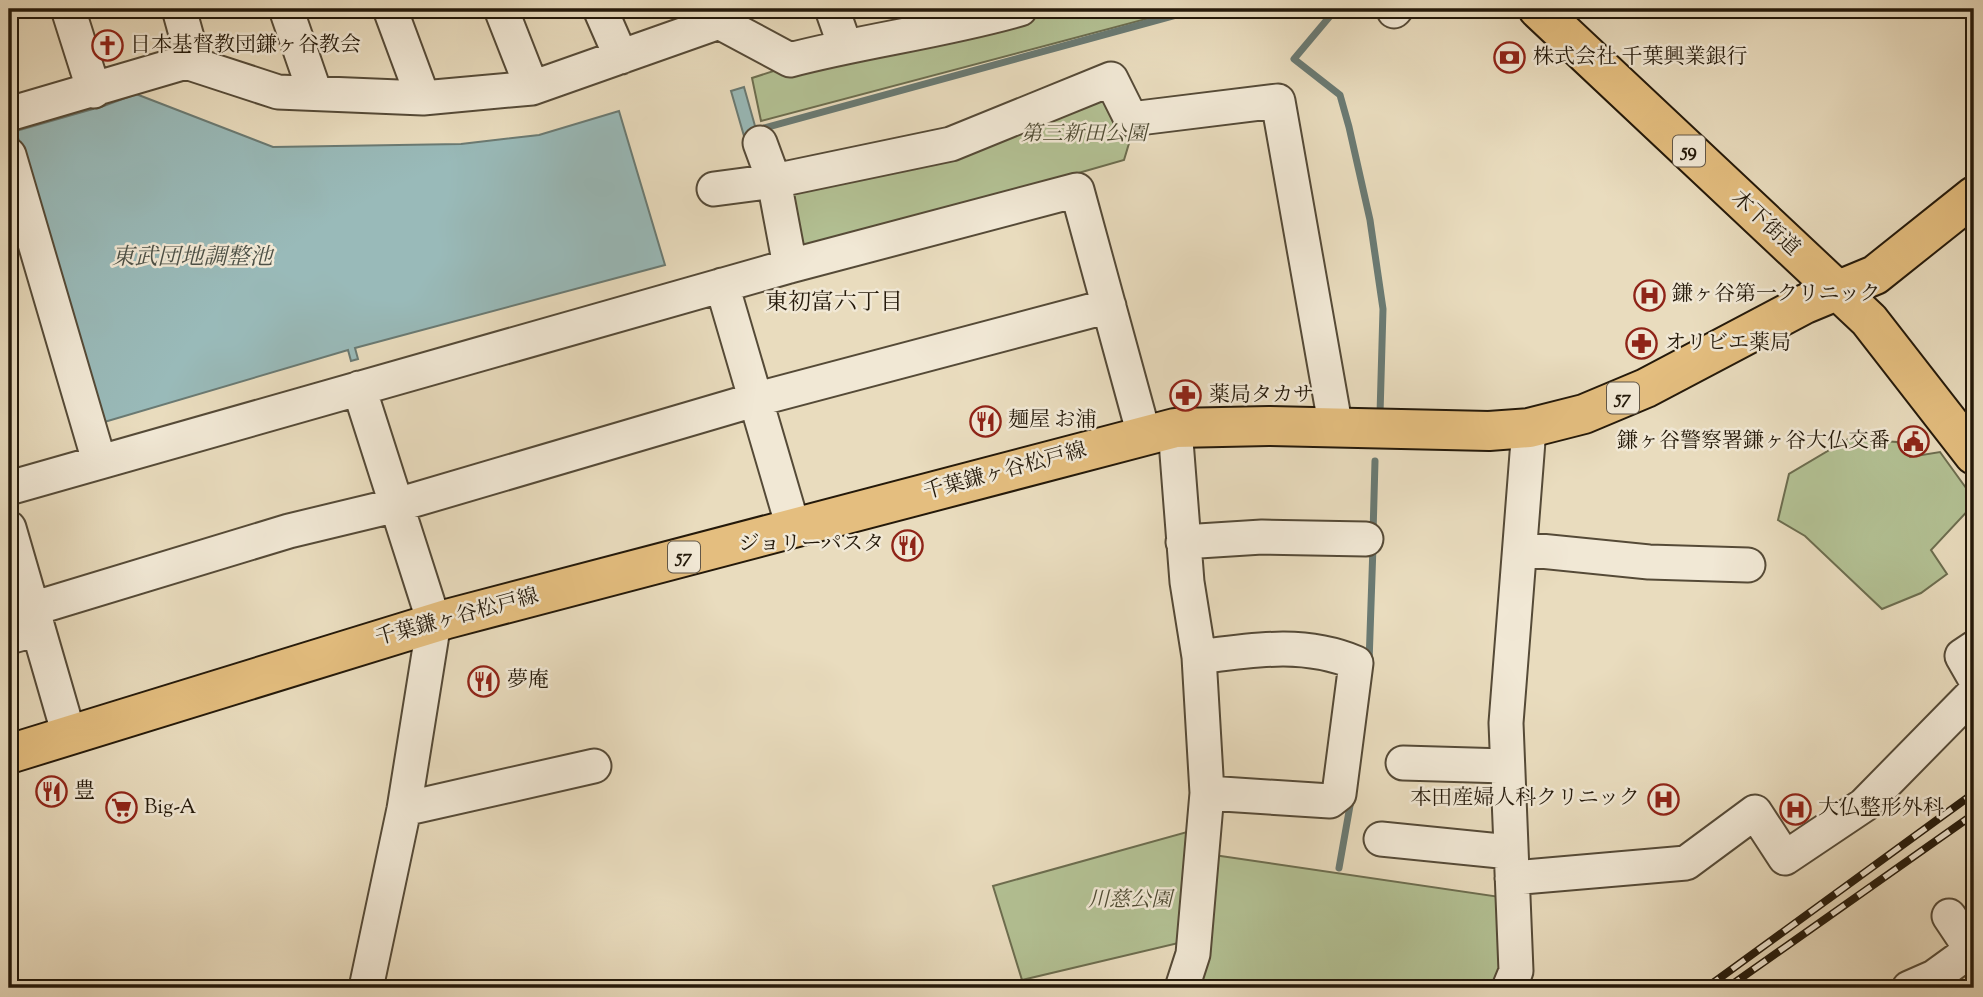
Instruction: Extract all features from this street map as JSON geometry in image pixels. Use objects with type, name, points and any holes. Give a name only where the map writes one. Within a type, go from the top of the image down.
[{"type":"main road","name":"木下街道","points":[[1538,9],[1841,292],[1886,340],[1973,452]]},
{"type":"main road","name":"千葉鎌ヶ谷松戸線","points":[[9,754],[434,622],[1160,432],[1364,429],[1449,432],[1529,428],[1614,402],[1805,304],[1841,292],[1875,275],[1974,196]]},
{"type":"street","points":[[68,9],[94,91]]},
{"type":"street","points":[[179,9],[189,45],[186,62]]},
{"type":"street","points":[[286,9],[315,93]]},
{"type":"street","points":[[390,9],[423,98]]},
{"type":"street","points":[[501,9],[532,88]]},
{"type":"street","points":[[600,9],[621,57]]},
{"type":"street","points":[[832,9],[845,46]]},
{"type":"street","points":[[9,114],[186,62],[278,92],[423,98],[532,88],[621,57],[716,16],[790,60],[845,46],[972,23],[1020,9]]},
{"type":"street","points":[[715,189],[774,181],[951,144],[1111,79],[1131,118],[1278,101],[1364,429]]},
{"type":"street","points":[[761,143],[774,181],[790,265]]},
{"type":"street","points":[[9,155],[99,461]]},
{"type":"street","points":[[9,488],[790,265],[1077,190],[1109,306],[1160,432],[1183,542],[1199,657],[1207,793],[1193,954],[1182,988]]},
{"type":"street","points":[[722,285],[793,527]]},
{"type":"street","points":[[27,625],[289,531],[397,505],[754,400],[1109,306]]},
{"type":"street","points":[[359,388],[434,622],[404,809],[365,988]]},
{"type":"street","points":[[1509,988],[1516,971],[1506,766],[1529,428]]},
{"type":"street","points":[[9,528],[27,625],[69,735]]},
{"type":"street","points":[[1183,542],[1262,537],[1366,539]]},
{"type":"street","points":[[1520,548],[1649,562],[1748,565]]},
{"type":"street","points":[[1199,657],[1280,647],[1343,657],[1356,663],[1339,794],[1330,801],[1207,793]]},
{"type":"street","points":[[1974,648],[1962,656],[1974,677]]},
{"type":"street","points":[[1381,839],[1511,865],[1686,863],[1755,812],[1786,858],[1864,805],[1974,693]]},
{"type":"street","points":[[1403,763],[1506,766]]},
{"type":"street","points":[[404,809],[594,766]]},
{"type":"street","points":[[1909,988],[1962,963],[1949,916]]},
{"type":"green space","points":[[1026,9],[1180,10],[761,121],[752,78],[789,66]]},
{"type":"green space","name":"第三新田公園","points":[[1110,91],[1130,140],[1124,160],[806,251],[797,245],[791,186]]},
{"type":"green space","points":[[1848,439],[1897,442],[1910,457],[1940,452],[1974,499],[1974,504],[1931,550],[1947,574],[1921,593],[1882,609],[1805,536],[1778,520],[1789,474]]},
{"type":"green space","name":"川慈公園","points":[[1187,832],[1194,836],[1187,941],[1022,980],[993,886]]},
{"type":"green space","points":[[1207,854],[1507,898],[1502,988],[1188,988]]},
{"type":"water","points":[[744,87],[757,133],[744,136],[731,91]]},
{"type":"water","name":"東武団地調整池","points":[[136,94],[273,147],[461,144],[539,135],[619,111],[665,265],[355,348],[358,359],[351,361],[348,350],[101,423],[16,131],[93,109],[93,105],[99,103],[101,107]]},
{"type":"waterway","points":[[757,130],[1198,9]]},
{"type":"waterway","points":[[1336,9],[1294,59],[1340,95],[1349,127],[1370,220],[1383,309],[1380,414]]},
{"type":"waterway","points":[[1373,534],[1375,461]]},
{"type":"waterway","points":[[1369,663],[1373,546]]},
{"type":"waterway","points":[[1339,868],[1351,800]]},
{"type":"railway","points":[[1706,988],[1974,793]]},
{"type":"railway","points":[[1727,988],[1974,814]]},
{"type":"place","name":"日本基督教団鎌ヶ谷教会","points":[[107,46]]},
{"type":"place","name":"株式会社 千葉興業銀行","points":[[1510,58]]},
{"type":"place","name":"鎌ヶ谷第一クリニック","points":[[1649,295]]},
{"type":"place","name":"オリビエ薬局","points":[[1642,344]]},
{"type":"place","name":"薬局タカサ","points":[[1186,396]]},
{"type":"place","name":"麺屋 お浦","points":[[985,421]]},
{"type":"place","name":"鎌ヶ谷警察署鎌ヶ谷大仏交番","points":[[1913,442]]},
{"type":"place","name":"ジョリーパスタ","points":[[907,545]]},
{"type":"place","name":"夢庵","points":[[484,681]]},
{"type":"place","name":"豊","points":[[51,792]]},
{"type":"place","name":"本田産婦人科クリニック","points":[[1663,799]]},
{"type":"place","name":"Big-A","points":[[121,808]]},
{"type":"place","name":"大仏整形外科","points":[[1795,809]]},
{"type":"district","name":"東初富六丁目","points":[[834,303]]}]
